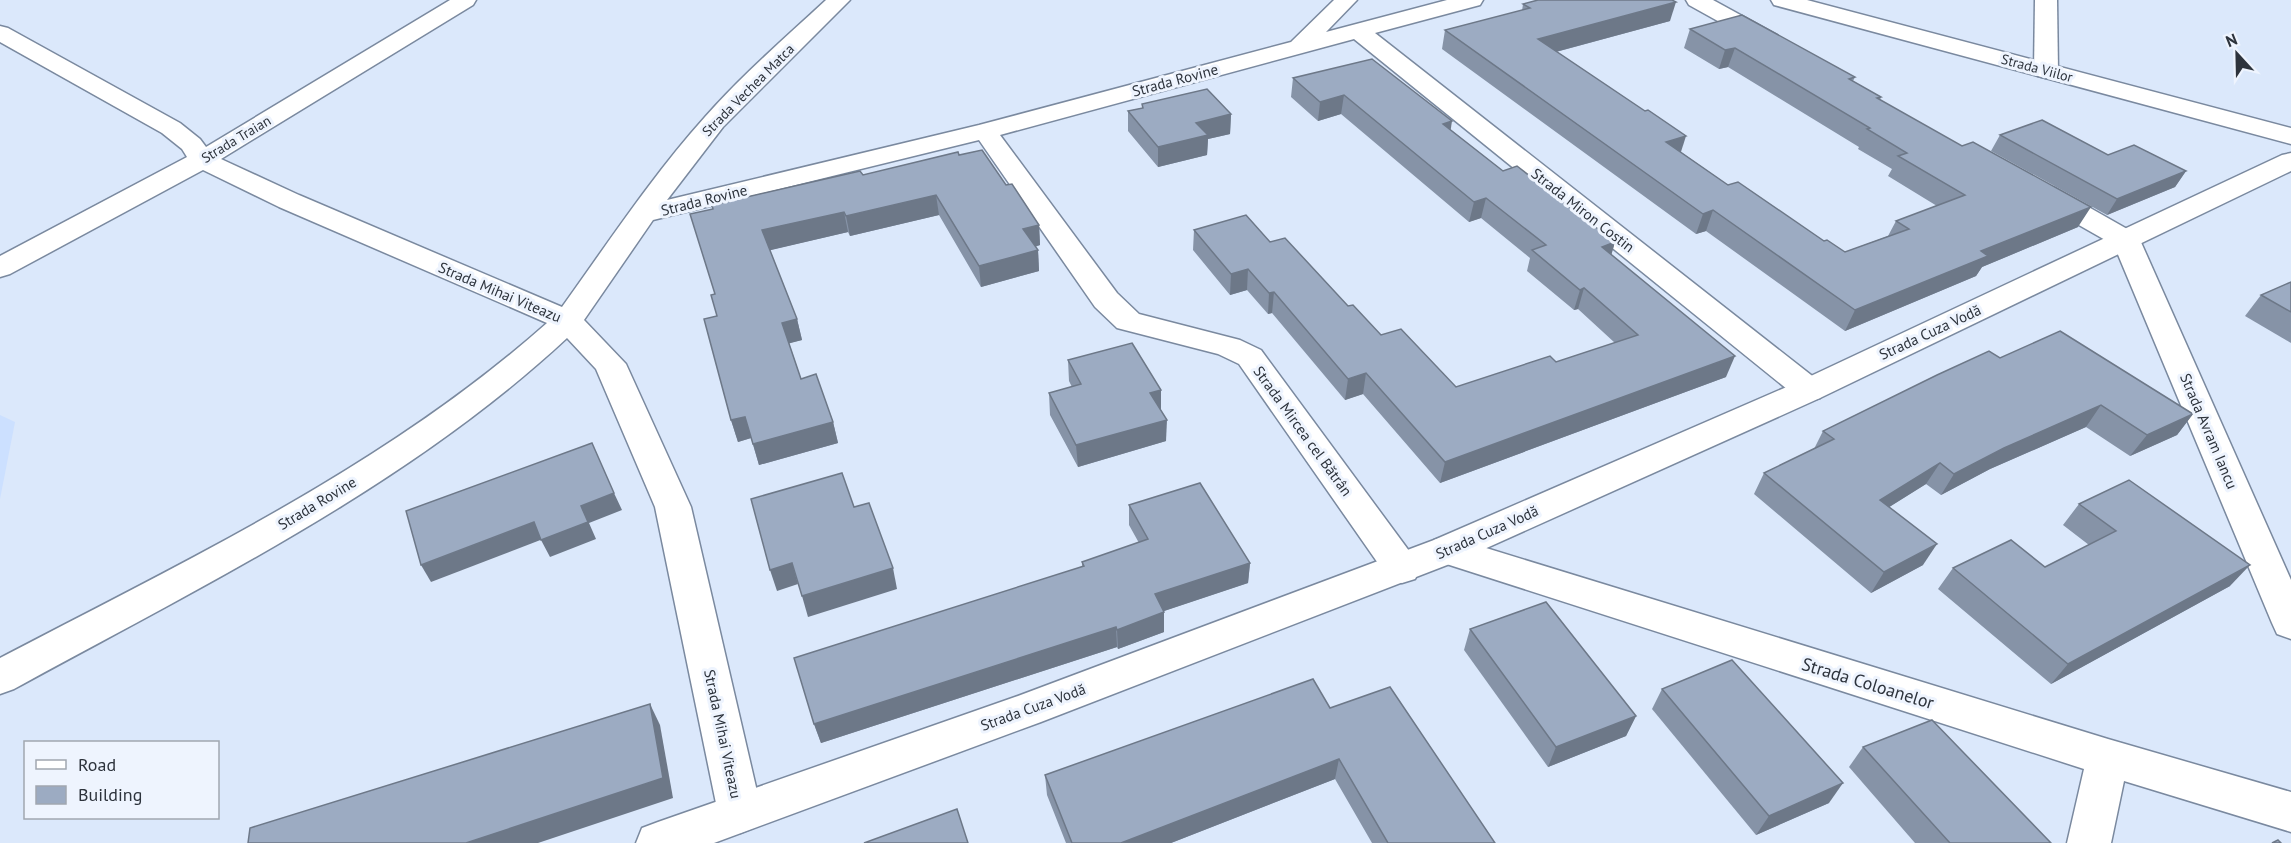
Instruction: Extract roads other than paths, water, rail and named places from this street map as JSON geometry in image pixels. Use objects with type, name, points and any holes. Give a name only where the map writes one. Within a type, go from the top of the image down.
[{"type":"street","name":"Strada Traian","points":[[0,268],[202,160],[465,0]]},
{"type":"street","name":"Strada Vechea Matca","points":[[644,214],[676,168],[714,122],[748,85],[839,0]]},
{"type":"street","points":[[1298,47],[1346,0]]},
{"type":"street","name":"Strada Rovine","points":[[0,677],[265,535],[445,423],[515,369],[568,321],[644,214],[985,131],[1472,0]]},
{"type":"street","points":[[1697,0],[1792,53]]},
{"type":"street","name":"Strada Viilor","points":[[1782,0],[2291,136]]},
{"type":"street","points":[[2046,0],[2046,70]]},
{"type":"street","name":"Strada Miron Costin","points":[[1357,30],[1809,390]]},
{"type":"street","name":"Strada Mihai Viteazu","points":[[2,37],[171,128],[190,144],[202,160],[289,201],[568,321],[610,364],[673,507],[740,813]]},
{"type":"street","name":"Strada Mircea cel Bătrân","points":[[985,131],[1106,300],[1128,321],[1230,347],[1250,357],[1402,568]]},
{"type":"street","name":"Strada Cuza Vodă","points":[[658,843],[1027,710],[1447,550],[1809,390],[2291,161]]},
{"type":"street","points":[[2020,180],[2126,240]]},
{"type":"street","name":"Strada Avram Iancu","points":[[2126,240],[2291,623]]},
{"type":"street","name":"Strada Coloanelor","points":[[1447,550],[2108,758],[2291,812]]},
{"type":"street","points":[[2090,843],[2108,758]]}]
